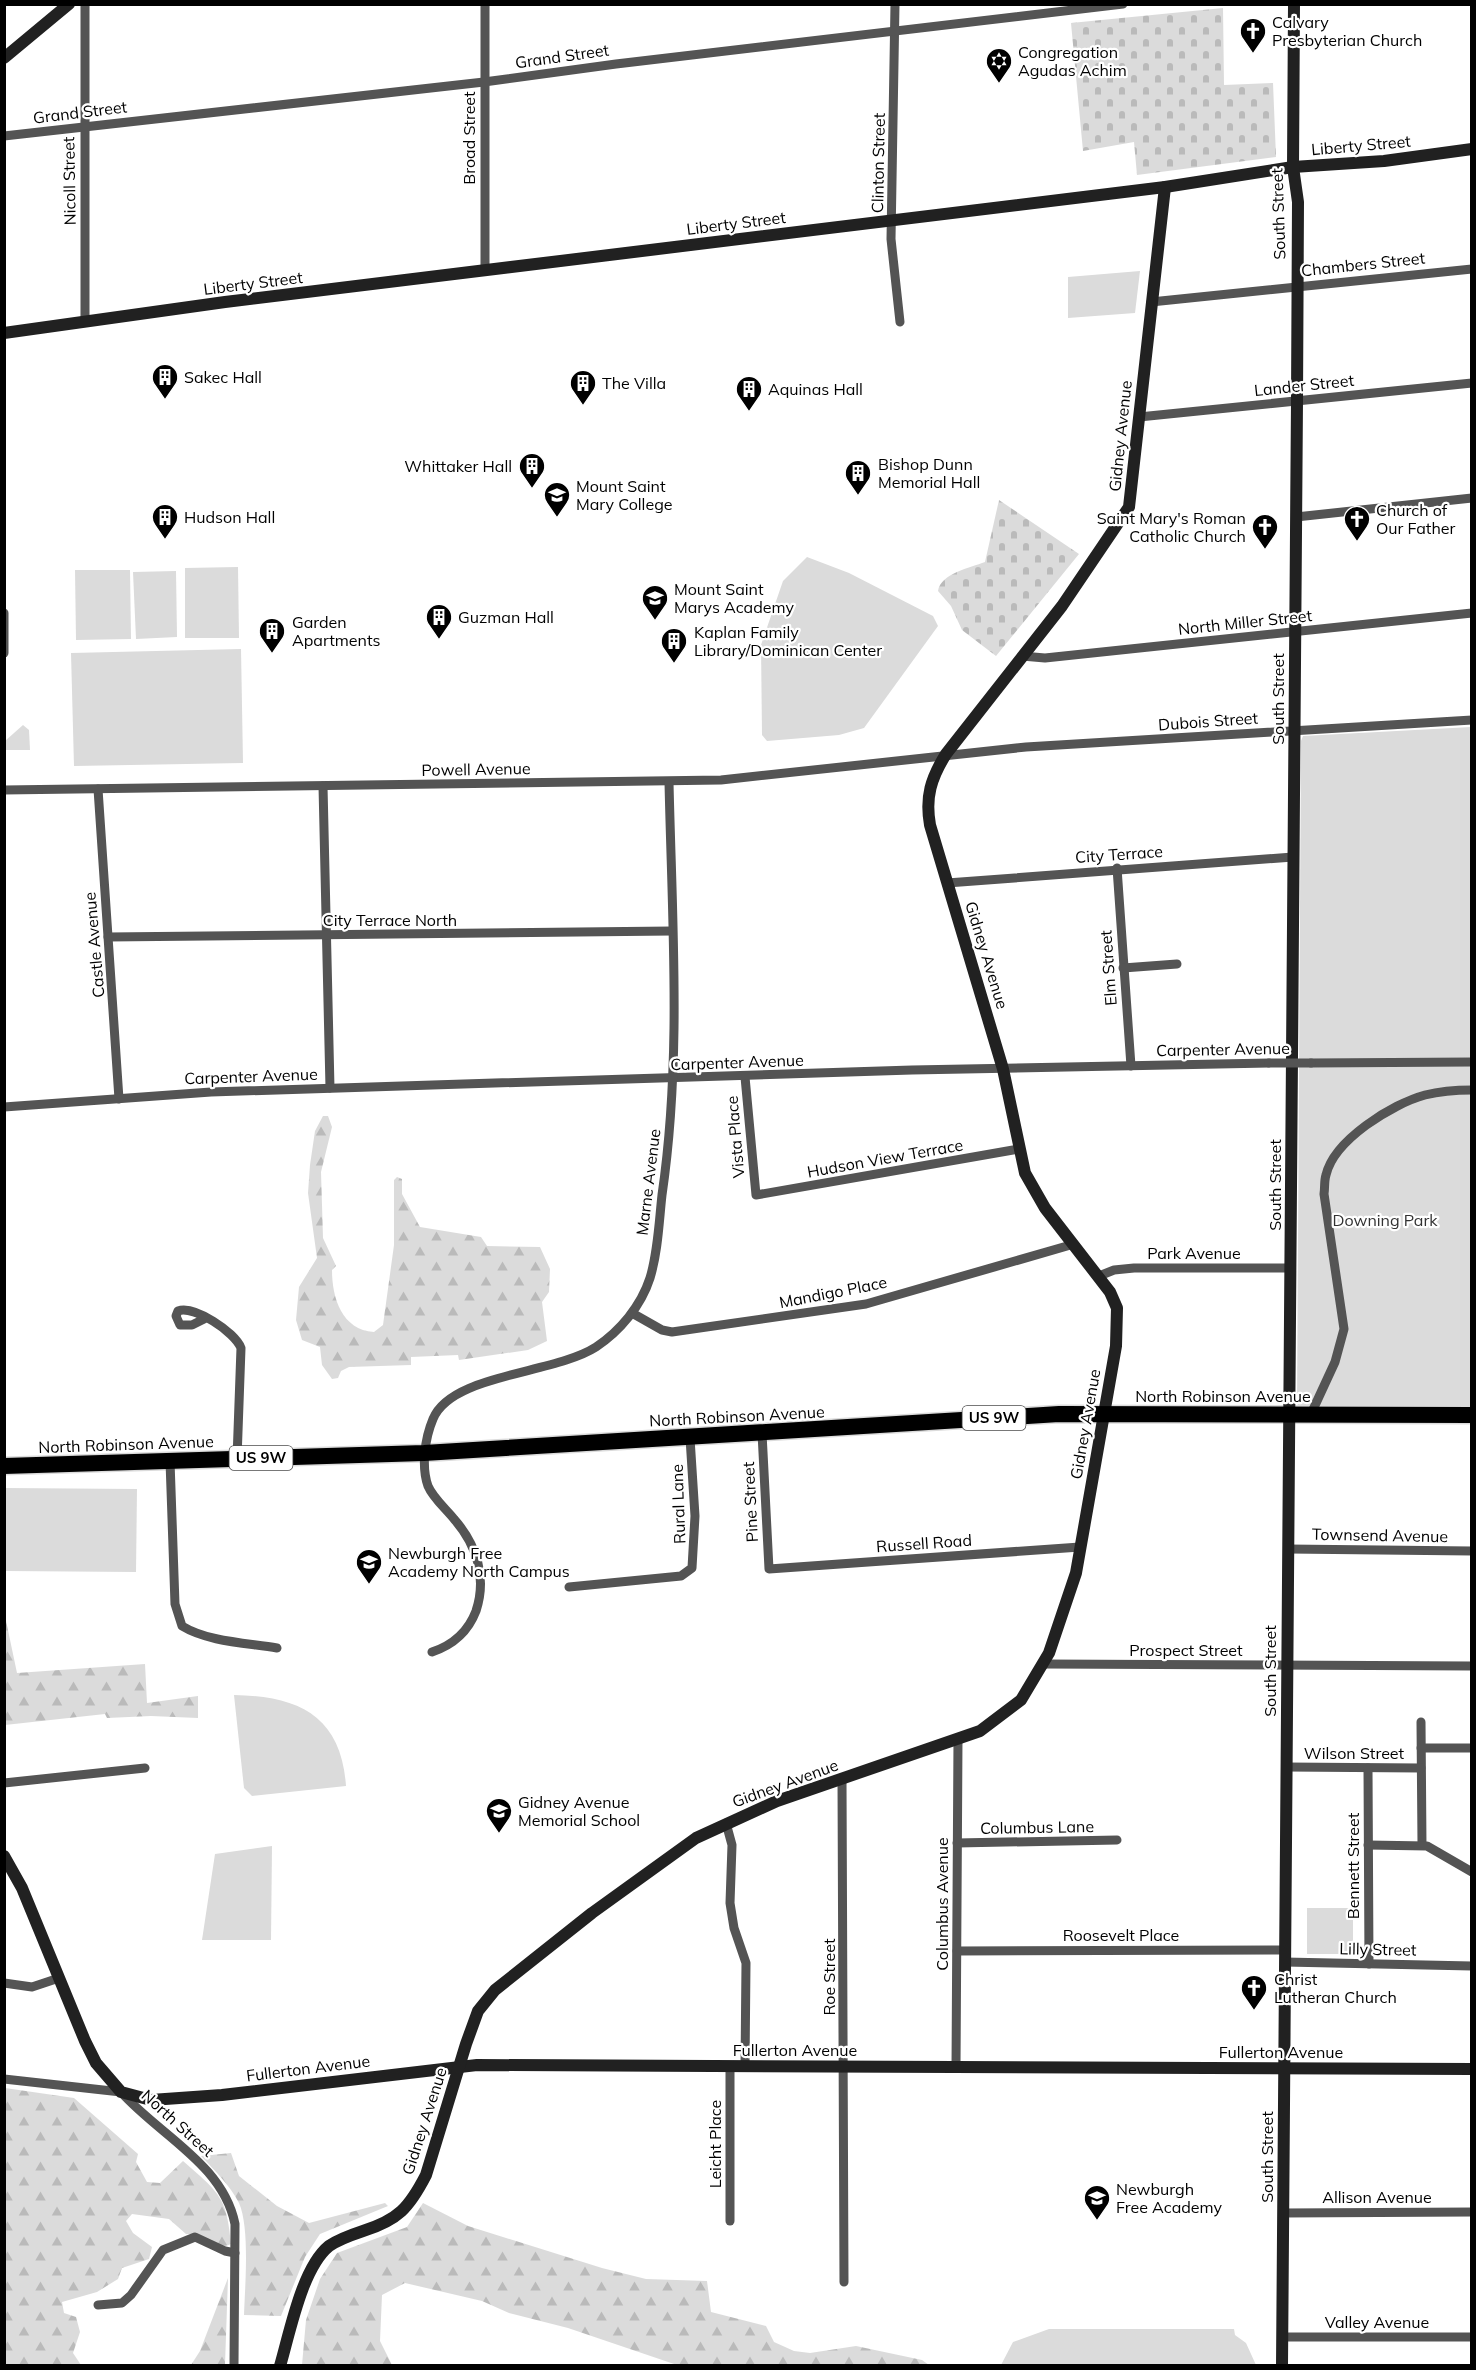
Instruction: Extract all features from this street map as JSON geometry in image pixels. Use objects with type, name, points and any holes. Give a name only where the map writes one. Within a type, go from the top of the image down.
[{"type":"highway","name":"North Robinson Avenue","points":[[4,1466],[424,1453],[1059,1414],[1472,1415]]},
{"type":"street","points":[[4,58],[69,4]]},
{"type":"street","name":"Nicoll Street","points":[[85,4],[83,126],[85,321]]},
{"type":"street","name":"Broad Street","points":[[485,4],[485,271]]},
{"type":"street","name":"Clinton Street","points":[[895,4],[891,239],[900,322]]},
{"type":"street","name":"Grand Street","points":[[4,136],[484,82],[1124,4]]},
{"type":"street","name":"South Street","points":[[1282,2366],[1297,401],[1298,202],[1293,167],[1294,4]]},
{"type":"street","name":"Liberty Street","points":[[4,333],[892,219],[1165,187],[1293,167],[1384,161],[1472,149]]},
{"type":"street","name":"Gidney Avenue","points":[[280,2366],[303,2289],[316,2261],[328,2247],[345,2237],[383,2225],[400,2215],[416,2195],[426,2175],[458,2067],[478,2011],[495,1990],[679,1850],[726,1823],[842,1779],[980,1731],[1021,1700],[1043,1664],[1063,1619],[1080,1547],[1118,1324],[1113,1300],[1099,1276],[1035,1194],[1025,1173],[1003,1069],[927,808],[934,774],[946,754],[1062,606],[1129,507],[1165,187]]},
{"type":"street","name":"Chambers Street","points":[[1151,302],[1472,269]]},
{"type":"street","name":"Lander Street","points":[[1139,417],[1472,383]]},
{"type":"street","points":[[1296,517],[1472,498]]},
{"type":"street","name":"North Miller Street","points":[[1022,656],[1045,658],[1472,613]]},
{"type":"street","points":[[4,614],[4,653]]},
{"type":"street","name":"Dubois Street","points":[[946,754],[1472,720]]},
{"type":"street","name":"Powell Avenue","points":[[4,790],[669,782],[721,780],[946,754]]},
{"type":"street","name":"Marne Avenue","points":[[424,1453],[432,1421],[438,1408],[449,1397],[464,1389],[572,1360],[596,1347],[615,1332],[632,1313],[647,1286],[653,1263],[666,1168],[675,1079],[669,782]]},
{"type":"street","points":[[323,786],[330,1088]]},
{"type":"street","name":"Castle Avenue","points":[[98,789],[119,1099]]},
{"type":"street","name":"City Terrace","points":[[947,883],[1117,868],[1293,857]]},
{"type":"street","name":"Elm Street","points":[[1117,868],[1131,1066]]},
{"type":"street","name":"City Terrace North","points":[[108,937],[672,931]]},
{"type":"street","points":[[1124,969],[1177,964]]},
{"type":"street","name":"Carpenter Avenue","points":[[4,1107],[330,1088],[1131,1066],[1472,1062]]},
{"type":"street","name":"Vista Place","points":[[745,1077],[756,1195]]},
{"type":"street","points":[[1311,1414],[1335,1362],[1344,1329],[1324,1194],[1326,1174],[1345,1143],[1385,1113],[1422,1095],[1446,1090],[1472,1090]]},
{"type":"street","name":"Hudson View Terrace","points":[[756,1195],[1019,1149]]},
{"type":"street","name":"Mandigo Place","points":[[632,1313],[662,1330],[672,1332],[866,1304],[1074,1244]]},
{"type":"street","name":"Park Avenue","points":[[1099,1276],[1134,1268],[1291,1268]]},
{"type":"street","points":[[206,1318],[230,1333],[241,1348],[237,1459]]},
{"type":"street","name":"Pine Street","points":[[762,1434],[769,1569]]},
{"type":"street","name":"Rural Lane","points":[[569,1587],[681,1576],[692,1568],[695,1516],[690,1438]]},
{"type":"street","points":[[424,1453],[429,1488],[469,1540],[477,1559],[481,1579],[480,1599],[473,1618],[460,1637],[449,1647],[432,1652]]},
{"type":"street","points":[[170,1461],[175,1604],[182,1626],[189,1630],[229,1640],[277,1648]]},
{"type":"street","name":"Russell Road","points":[[769,1569],[1080,1547]]},
{"type":"street","name":"Townsend Avenue","points":[[1288,1549],[1472,1551]]},
{"type":"street","name":"Prospect Street","points":[[1043,1664],[1472,1666]]},
{"type":"street","points":[[1421,1722],[1422,1845]]},
{"type":"street","name":"Columbus Avenue","points":[[956,2068],[958,1739]]},
{"type":"street","points":[[1421,1748],[1472,1748]]},
{"type":"street","name":"Wilson Street","points":[[1286,1767],[1421,1768]]},
{"type":"street","points":[[4,1783],[145,1768]]},
{"type":"street","name":"Bennett Street","points":[[1368,1768],[1369,1964]]},
{"type":"street","name":"Roe Street","points":[[842,1779],[844,2282]]},
{"type":"street","points":[[726,1823],[732,1845],[730,1903],[734,1928],[747,1964],[745,2067]]},
{"type":"street","name":"Columbus Lane","points":[[957,1843],[1117,1840]]},
{"type":"street","points":[[1368,1845],[1422,1845],[1438,1850],[1472,1872]]},
{"type":"street","name":"North Street","points":[[4,1856],[22,1888],[96,2063],[141,2115],[184,2147],[223,2191],[232,2210],[235,2224],[234,2366]]},
{"type":"street","name":"Roosevelt Place","points":[[957,1951],[1285,1956]]},
{"type":"street","name":"Lilly Street","points":[[1285,1956],[1369,1964],[1472,1966]]},
{"type":"street","points":[[4,1983],[32,1987],[59,1978]]},
{"type":"street","name":"Fullerton Avenue","points":[[121,2092],[151,2100],[210,2096],[477,2065],[1472,2069]]},
{"type":"street","name":"Leicht Place","points":[[730,2067],[730,2221]]},
{"type":"street","points":[[4,2079],[121,2092]]},
{"type":"street","name":"Allison Avenue","points":[[1284,2213],[1472,2212]]},
{"type":"street","points":[[98,2305],[122,2303],[131,2295],[163,2250],[174,2244],[195,2237],[225,2251],[235,2253]]},
{"type":"street","name":"Valley Avenue","points":[[1282,2337],[1472,2337]]},
{"type":"green space","points":[[1223,8],[1224,85],[1273,83],[1276,157],[1137,175],[1134,142],[1083,151],[1071,23]]},
{"type":"green space","points":[[1140,271],[1135,313],[1068,318],[1068,277]]},
{"type":"green space","points":[[999,500],[1079,554],[996,656],[962,630],[951,606],[938,591],[940,585],[950,575],[985,562]]},
{"type":"green space","points":[[807,557],[849,573],[933,616],[938,626],[864,728],[839,735],[767,741],[762,735],[761,645],[783,581]]},
{"type":"green space","points":[[238,567],[239,638],[185,638],[185,568]]},
{"type":"green space","points":[[75,570],[130,570],[131,639],[76,640]]},
{"type":"green space","points":[[176,571],[177,637],[136,639],[133,572]]},
{"type":"green space","points":[[241,649],[243,763],[74,766],[71,653]]},
{"type":"green space","points":[[23,725],[29,730],[30,750],[5,750],[5,741]]},
{"type":"green space","name":"Downing Park","points":[[1471,727],[1471,1408],[1301,1407],[1297,1404],[1301,741],[1303,736]]},
{"type":"green space","points":[[323,1116],[328,1116],[332,1127],[321,1172],[323,1238],[336,1266],[332,1270],[334,1291],[341,1311],[347,1319],[363,1330],[374,1332],[383,1325],[394,1245],[394,1180],[397,1177],[402,1179],[402,1194],[420,1227],[481,1237],[487,1246],[540,1247],[550,1269],[549,1292],[542,1302],[547,1341],[528,1350],[459,1360],[458,1355],[411,1357],[411,1365],[349,1367],[341,1371],[338,1378],[332,1379],[322,1365],[320,1347],[302,1340],[296,1320],[299,1287],[317,1258],[308,1193],[315,1131]]},
{"type":"green space","points":[[5,1488],[137,1489],[136,1572],[5,1571]]},
{"type":"green space","points":[[5,1616],[17,1673],[145,1664],[147,1703],[198,1696],[198,1718],[151,1716],[107,1718],[105,1714],[5,1725]]},
{"type":"green space","points":[[234,1695],[278,1700],[297,1706],[312,1715],[326,1727],[336,1742],[346,1786],[252,1796],[244,1788]]},
{"type":"green space","points":[[272,1846],[271,1940],[202,1940],[215,1854]]},
{"type":"green space","points":[[1307,1908],[1353,1908],[1353,1954],[1307,1954]]},
{"type":"green space","points":[[5,2088],[74,2098],[138,2154],[136,2162],[147,2182],[160,2183],[183,2161],[213,2188],[227,2215],[231,2244],[223,2247],[197,2234],[186,2234],[169,2219],[132,2214],[126,2221],[133,2233],[152,2247],[149,2259],[122,2268],[118,2279],[97,2292],[62,2302],[64,2313],[76,2317],[80,2332],[73,2353],[81,2365],[5,2366]]},
{"type":"green space","points":[[231,2153],[239,2176],[277,2206],[309,2223],[385,2203],[388,2206],[320,2234],[305,2257],[281,2316],[244,2315],[246,2257],[242,2214],[239,2203],[231,2190],[201,2156]]},
{"type":"green space","points":[[423,2203],[468,2226],[602,2268],[646,2279],[707,2281],[711,2312],[766,2326],[774,2342],[794,2351],[810,2353],[856,2346],[922,2360],[929,2365],[677,2365],[568,2328],[509,2313],[482,2301],[405,2283],[382,2295],[380,2341],[392,2365],[302,2365],[306,2320],[320,2279],[337,2253],[407,2227]]},
{"type":"green space","points":[[228,2278],[225,2365],[191,2365],[200,2351]]},
{"type":"green space","points":[[1049,2329],[1234,2329],[1235,2335],[1246,2343],[1256,2365],[1001,2365],[1013,2342]]},
{"type":"place","name":"Calvary Presbyterian Church","points":[[1253,54]]},
{"type":"place","name":"Congregation Agudas Achim","points":[[999,84]]},
{"type":"place","name":"Sakec Hall","points":[[165,400]]},
{"type":"place","name":"The Villa","points":[[583,406]]},
{"type":"place","name":"Aquinas Hall","points":[[749,412]]},
{"type":"place","name":"Whittaker Hall","points":[[532,489]]},
{"type":"place","name":"Bishop Dunn Memorial Hall","points":[[858,496]]},
{"type":"place","name":"Mount Saint Mary College","points":[[557,518]]},
{"type":"place","name":"Hudson Hall","points":[[165,540]]},
{"type":"place","name":"Church of Our Father","points":[[1357,542]]},
{"type":"place","name":"Saint Mary's Roman Catholic Church","points":[[1265,550]]},
{"type":"place","name":"Mount Saint Marys Academy","points":[[655,621]]},
{"type":"place","name":"Guzman Hall","points":[[439,640]]},
{"type":"place","name":"Garden Apartments","points":[[272,654]]},
{"type":"place","name":"Kaplan Family Library/Dominican Center","points":[[674,664]]},
{"type":"place","name":"Newburgh Free Academy North Campus","points":[[369,1585]]},
{"type":"place","name":"Gidney Avenue Memorial School","points":[[499,1834]]},
{"type":"place","name":"Christ Lutheran Church","points":[[1254,2011]]},
{"type":"place","name":"Newburgh Free Academy","points":[[1097,2221]]}]
